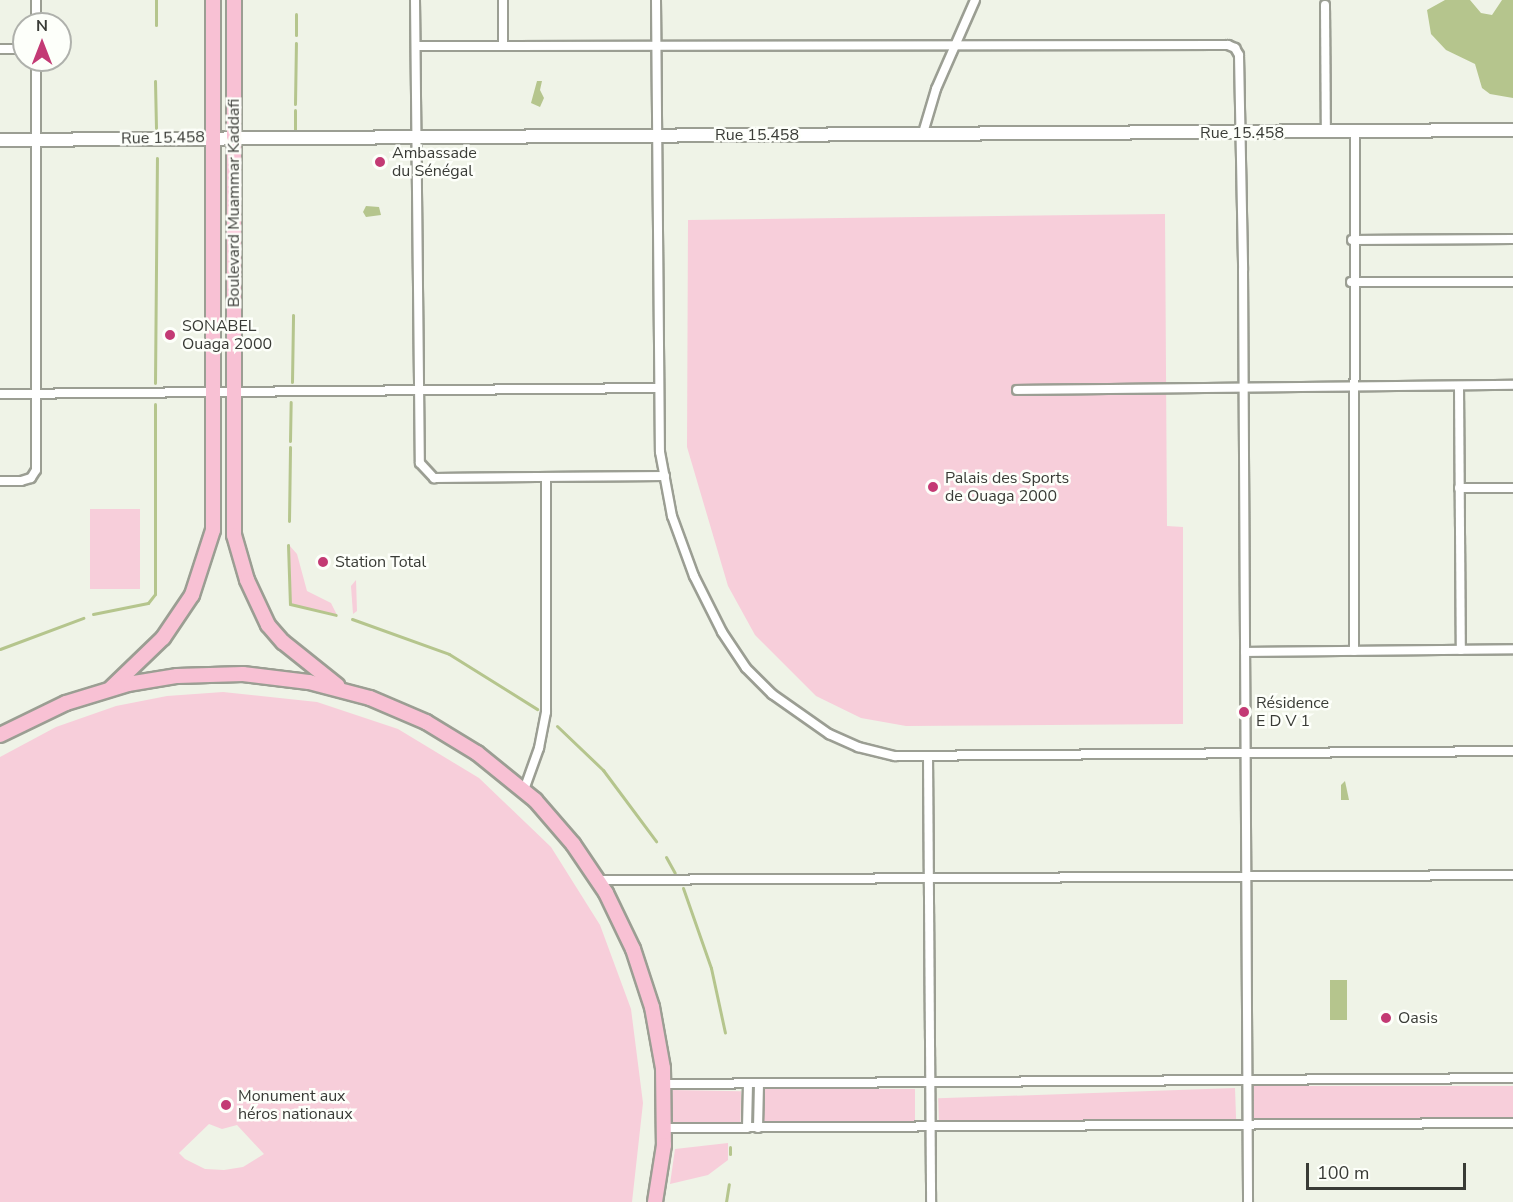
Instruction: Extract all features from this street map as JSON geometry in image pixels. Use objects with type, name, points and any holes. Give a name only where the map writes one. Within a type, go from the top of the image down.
[{"type":"main road","name":"Boulevard Muammar Kaddafi","points":[[111,688],[163,638],[192,595],[210,547],[214,503],[213,0]]},
{"type":"main road","name":"Boulevard Muammar Kaddafi","points":[[234,0],[235,391],[232,515],[247,580],[268,625],[283,642],[342,689]]},
{"type":"main road","name":"Rue 15.458","points":[[0,140],[213,137],[1355,133],[1513,130]]},
{"type":"main road","points":[[0,735],[51,709],[111,688],[160,678],[226,674],[293,679],[342,689],[391,706],[439,729],[477,753],[524,790],[564,833],[598,880],[627,934],[644,978],[656,1023],[664,1084],[664,1128],[655,1202]]},
{"type":"street","points":[[415,0],[420,463],[425,472],[434,478],[546,479],[665,476]]},
{"type":"street","points":[[502,46],[503,0]]},
{"type":"street","points":[[656,0],[658,388],[665,476],[672,516],[694,576],[722,632],[756,679],[800,717],[839,738],[888,754],[928,756],[1513,751]]},
{"type":"street","points":[[922,134],[954,45],[975,0]]},
{"type":"street","points":[[1325,5],[1326,133]]},
{"type":"street","points":[[416,46],[1228,45],[1239,55],[1248,1202]]},
{"type":"street","points":[[0,481],[21,481],[31,478],[36,470],[36,72]]},
{"type":"street","points":[[1354,651],[1352,240],[1355,133]]},
{"type":"street","points":[[1352,240],[1513,239]]},
{"type":"street","points":[[1352,282],[1513,282]]},
{"type":"street","points":[[1017,390],[1513,385]]},
{"type":"street","points":[[1459,386],[1461,650]]},
{"type":"street","points":[[0,394],[419,387],[658,388]]},
{"type":"street","points":[[524,790],[539,748],[546,712],[546,479]]},
{"type":"street","points":[[1459,488],[1513,488]]},
{"type":"street","points":[[1245,652],[1513,649]]},
{"type":"street","points":[[928,756],[931,1202]]},
{"type":"street","points":[[598,880],[929,876],[1513,875]]},
{"type":"street","points":[[664,1084],[1513,1078]]},
{"type":"street","points":[[747,1128],[748,1083]]},
{"type":"street","points":[[758,1128],[759,1083]]},
{"type":"street","points":[[664,1128],[1513,1123]]},
{"type":"shaded area","points":[[1445,0],[1470,0],[1481,13],[1492,15],[1502,0],[1513,0],[1513,98],[1490,94],[1482,88],[1475,64],[1446,50],[1431,34],[1427,10]]},
{"type":"shaded area","points":[[537,81],[542,81],[540,90],[544,98],[540,107],[531,103]]},
{"type":"shaded area","points":[[366,206],[379,207],[381,215],[366,217],[363,212]]},
{"type":"shaded area","name":"Palais des Sports de Ouaga 2000","points":[[1165,214],[1167,526],[1183,527],[1183,724],[906,726],[861,718],[816,696],[755,635],[728,586],[687,447],[688,220]]},
{"type":"shaded area","points":[[90,509],[140,509],[140,589],[90,589]]},
{"type":"shaded area","points":[[289,545],[297,554],[307,591],[331,603],[337,615],[291,604]]},
{"type":"shaded area","points":[[356,580],[357,611],[353,614],[351,586]]},
{"type":"shaded area","points":[[223,692],[317,702],[398,729],[479,778],[551,847],[600,925],[631,1009],[643,1103],[632,1202],[0,1202],[0,757],[56,727],[116,706],[167,696]],"holes":[[[209,1124],[222,1129],[237,1125],[264,1154],[243,1167],[224,1170],[205,1169],[185,1159],[179,1153]]]},
{"type":"shaded area","points":[[1345,781],[1349,800],[1341,800],[1341,785]]},
{"type":"shaded area","points":[[1330,980],[1347,980],[1347,1020],[1330,1020]]},
{"type":"shaded area","points":[[1252,1086],[1513,1086],[1513,1120],[1252,1120]]},
{"type":"shaded area","points":[[1235,1088],[1236,1120],[939,1130],[938,1098]]},
{"type":"shaded area","points":[[762,1089],[915,1089],[915,1122],[762,1122]]},
{"type":"shaded area","points":[[672,1090],[741,1091],[740,1125],[671,1124]]},
{"type":"shaded area","points":[[728,1143],[728,1160],[708,1175],[670,1184],[675,1149]]},
{"type":"waterway","points":[[156,0],[156,25]]},
{"type":"waterway","points":[[296,14],[296,35]]},
{"type":"waterway","points":[[295,104],[296,43]]},
{"type":"waterway","points":[[155,81],[156,128]]},
{"type":"waterway","points":[[295,110],[295,130]]},
{"type":"waterway","points":[[155,383],[157,158]]},
{"type":"waterway","points":[[292,382],[293,315]]},
{"type":"waterway","points":[[290,441],[291,402]]},
{"type":"waterway","points":[[93,614],[148,603],[155,594],[155,404]]},
{"type":"waterway","points":[[289,521],[290,447]]},
{"type":"waterway","points":[[288,545],[290,604],[336,615]]},
{"type":"waterway","points":[[0,649],[83,618]]},
{"type":"waterway","points":[[352,619],[449,654],[537,709]]},
{"type":"waterway","points":[[557,726],[603,770],[656,841]]},
{"type":"waterway","points":[[666,857],[675,873]]},
{"type":"waterway","points":[[683,888],[711,968],[725,1033]]},
{"type":"waterway","points":[[730,1147],[730,1154]]},
{"type":"waterway","points":[[726,1202],[729,1184]]},
{"type":"place","name":"Ambassade du Sénégal","points":[[380,162]]},
{"type":"place","name":"SONABEL Ouaga 2000","points":[[170,335]]},
{"type":"place","name":"Palais des Sports de Ouaga 2000","points":[[933,487]]},
{"type":"place","name":"Station Total","points":[[323,562]]},
{"type":"place","name":"Résidence E D V 1","points":[[1244,712]]},
{"type":"place","name":"Oasis","points":[[1386,1018]]},
{"type":"place","name":"Monument aux héros nationaux","points":[[226,1105]]}]
